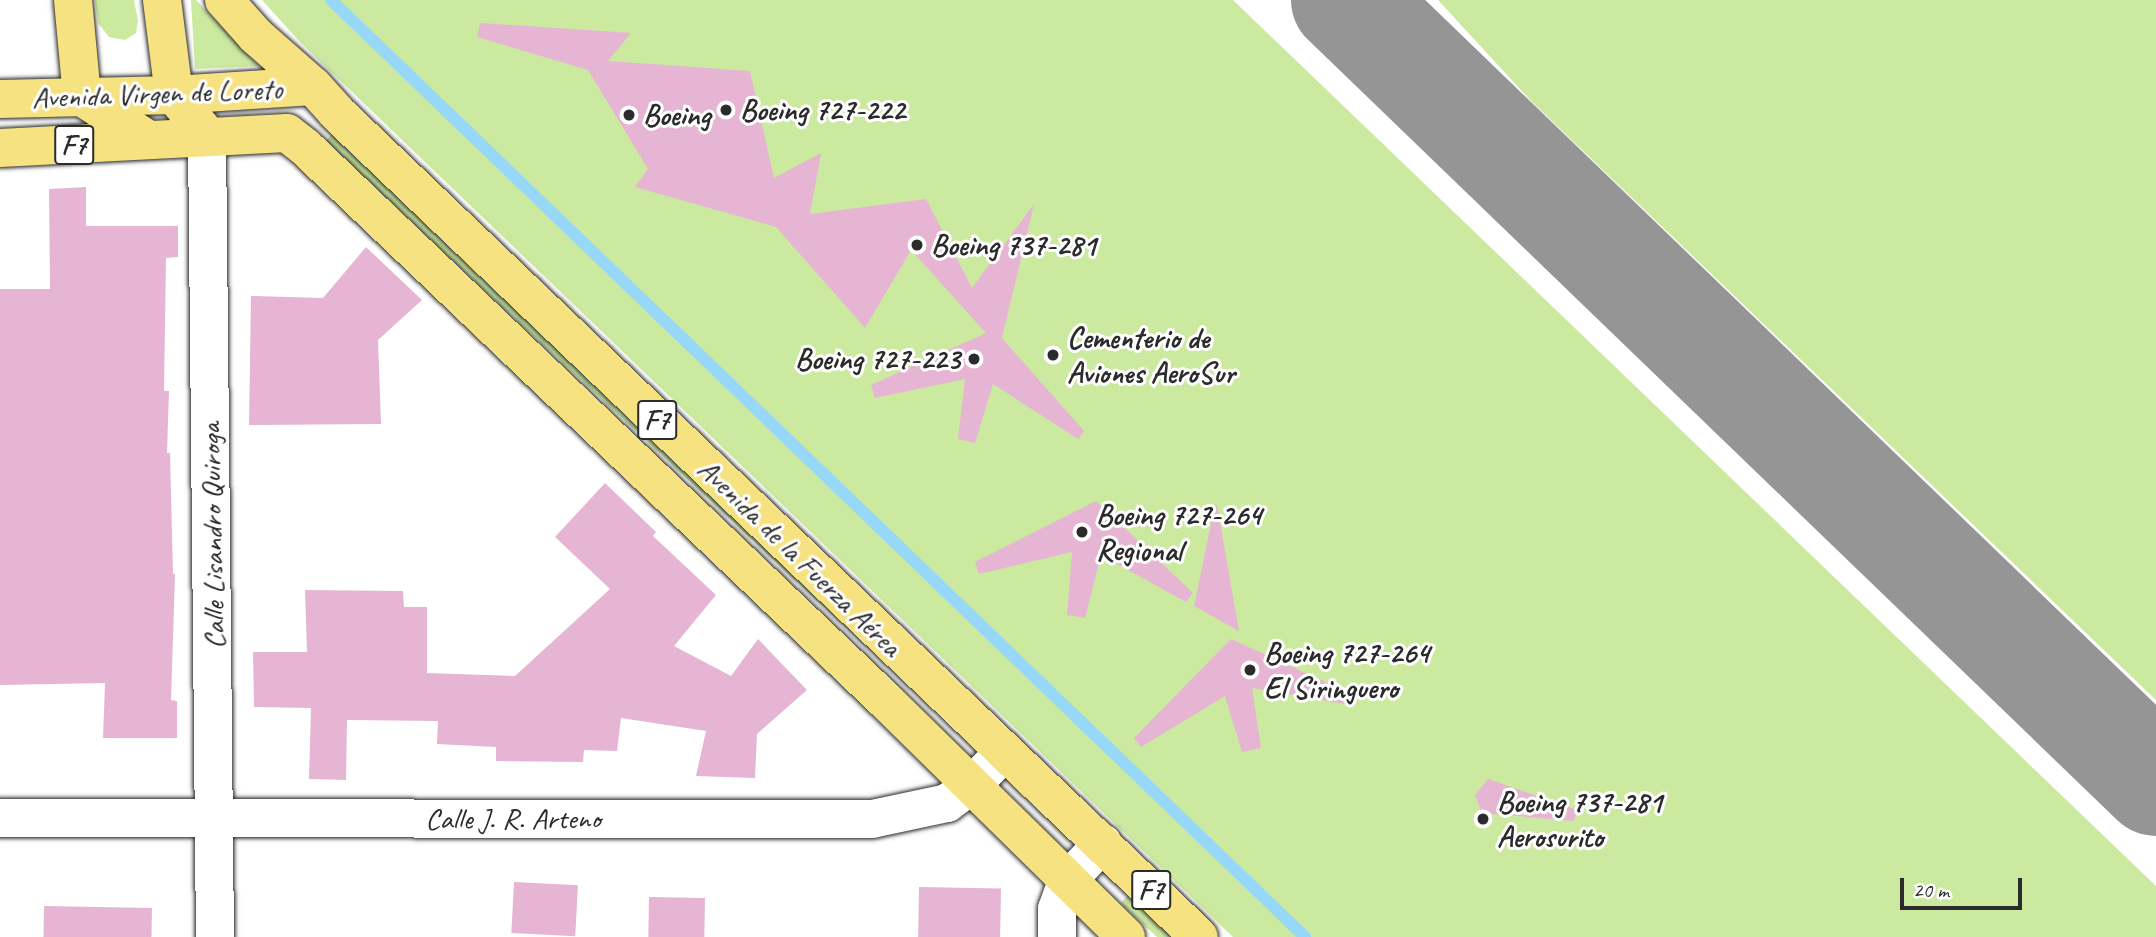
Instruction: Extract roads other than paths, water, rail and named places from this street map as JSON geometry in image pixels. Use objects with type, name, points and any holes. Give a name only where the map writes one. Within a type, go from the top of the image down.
[{"type":"main road","points":[[73,0],[82,97],[147,139]]},
{"type":"main road","points":[[162,0],[174,95],[207,135]]},
{"type":"main road","name":"Avenida de la Fuerza Aérea","points":[[224,0],[256,36],[313,86],[337,113],[1199,937]]},
{"type":"main road","name":"Avenida Virgen de Loreto","points":[[0,99],[174,95],[313,86]]},
{"type":"main road","name":"Avenida Virgen de Loreto","points":[[0,148],[207,135],[287,133],[306,148]]},
{"type":"main road","name":"Avenida de la Fuerza Aérea","points":[[306,148],[973,784],[1067,881],[1126,937]]},
{"type":"street","name":"Calle Lisandro Quiroga","points":[[207,135],[215,937]]},
{"type":"street","name":"Calle J. R. Arteno","points":[[0,818],[872,819],[947,803],[973,784],[1004,752]]},
{"type":"street","points":[[1057,937],[1057,909],[1067,881],[1103,843]]},
{"type":"waterway","points":[[331,0],[1305,937]]},
{"type":"place","name":"Boeing 727-222","points":[[726,110]]},
{"type":"place","name":"Boeing","points":[[629,115]]},
{"type":"place","name":"Boeing 737-281","points":[[917,245]]},
{"type":"place","name":"Cementerio de Aviones AeroSur","points":[[1053,355]]},
{"type":"place","name":"Boeing 727-223","points":[[974,359]]},
{"type":"place","name":"Boeing 727-264 Regional","points":[[1082,532]]},
{"type":"place","name":"Boeing 727-264 El Siringuero","points":[[1250,670]]},
{"type":"place","name":"Boeing 737-281 Aerosurito","points":[[1483,819]]}]
